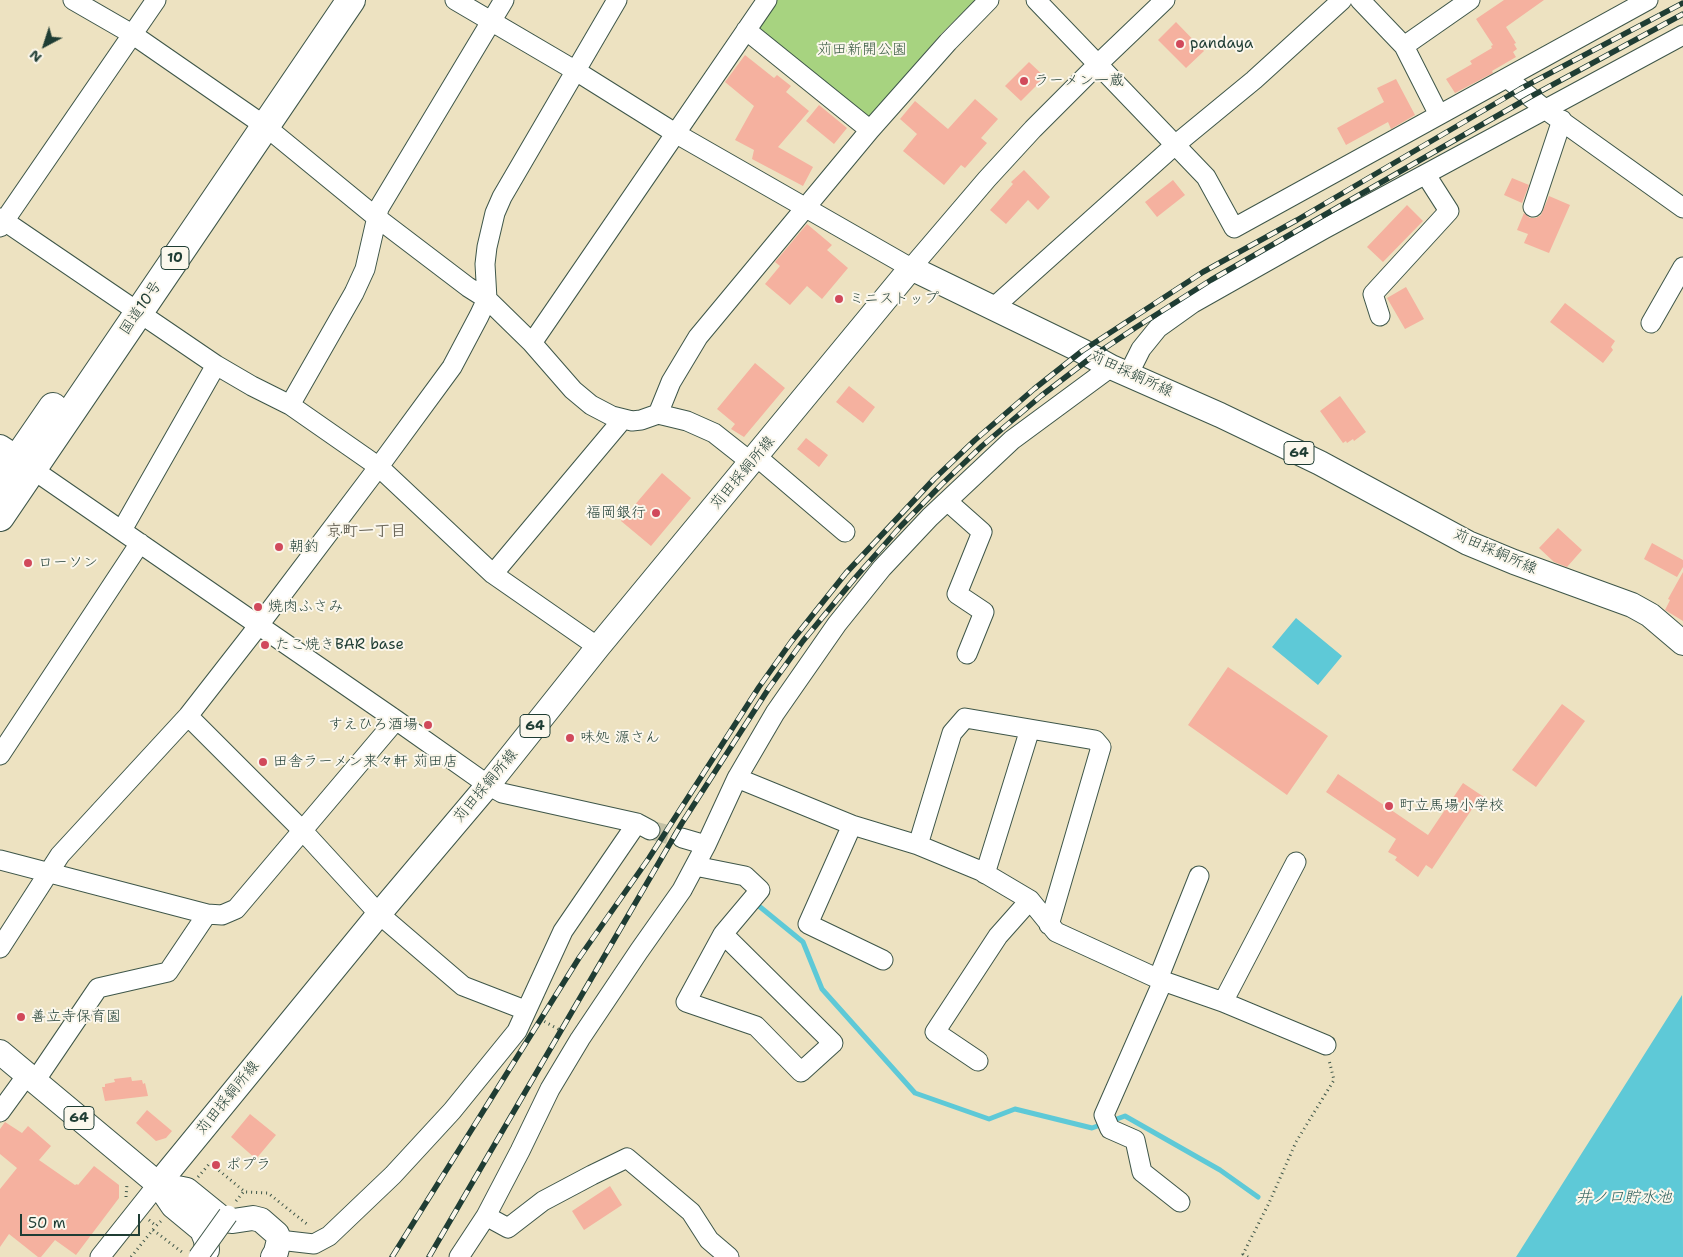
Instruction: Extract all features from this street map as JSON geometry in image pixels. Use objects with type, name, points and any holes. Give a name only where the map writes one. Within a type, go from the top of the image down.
[{"type":"highway","name":"国道10号","points":[[259,122],[334,0]]},
{"type":"highway","name":"国道10号","points":[[0,484],[17,458],[131,308],[259,122],[351,0]]},
{"type":"highway","name":"国道10号","points":[[0,518],[17,458]]},
{"type":"main road","name":"苅田採銅所線","points":[[158,1184],[379,914],[488,785],[598,647],[912,268],[1120,370],[1320,463],[1468,543],[1514,562],[1632,605],[1650,614],[1683,643]]},
{"type":"main road","name":"64","points":[[0,1052],[158,1184]]},
{"type":"main road","points":[[158,1184],[187,1190],[224,1220],[233,1221],[253,1218],[261,1220],[277,1234],[276,1248]]},
{"type":"main road","points":[[158,1184],[173,1206],[202,1230],[207,1250],[202,1257]]},
{"type":"street","points":[[73,0],[132,34],[259,122],[376,217],[468,287],[487,299],[509,319],[582,398],[601,411],[623,419],[641,420],[658,414],[688,420],[701,426],[754,460],[845,532]]},
{"type":"street","points":[[156,0],[1,222],[216,365],[290,405],[379,466],[493,574],[598,647]]},
{"type":"street","points":[[455,0],[576,71],[675,133],[912,268],[987,179],[1034,129],[1165,0]]},
{"type":"street","points":[[290,405],[354,293],[365,269],[379,208],[504,0]]},
{"type":"street","points":[[0,948],[60,855],[188,716],[259,625],[452,367],[480,316],[487,299],[485,264],[490,230],[495,213],[510,181],[617,0]]},
{"type":"street","points":[[532,343],[766,0]]},
{"type":"street","points":[[658,414],[679,366],[698,337],[870,130],[948,42],[989,0]]},
{"type":"street","points":[[1036,0],[1206,177],[1234,228],[1648,0]]},
{"type":"street","points":[[994,307],[1175,145],[1254,80],[1342,0]]},
{"type":"street","points":[[1360,0],[1404,46],[1440,116]]},
{"type":"street","points":[[1404,46],[1470,0]]},
{"type":"street","points":[[746,30],[870,130]]},
{"type":"street","points":[[459,1257],[486,1216],[550,1089],[580,1039],[682,890],[706,845],[737,778],[776,713],[837,624],[882,568],[947,501],[1012,440],[1120,370],[1158,328],[1193,303],[1324,229],[1683,35]]},
{"type":"street","points":[[1507,78],[1546,110],[1683,208]]},
{"type":"street","points":[[1533,207],[1562,120]]},
{"type":"street","points":[[1380,316],[1373,294],[1449,211],[1426,175]]},
{"type":"street","points":[[1651,323],[1683,267]]},
{"type":"street","points":[[122,530],[216,365]]},
{"type":"street","points":[[493,574],[623,419]]},
{"type":"street","points":[[17,458],[488,785],[502,793],[643,826],[563,931],[516,1031],[452,1110],[393,1175],[329,1236],[314,1244],[276,1248]]},
{"type":"street","points":[[947,501],[982,532],[957,594],[984,612],[967,654]]},
{"type":"street","points":[[0,755],[140,543]]},
{"type":"street","points":[[188,716],[302,830],[379,914],[463,986],[525,1010]]},
{"type":"street","points":[[918,845],[952,733],[965,718],[1095,740],[1101,747],[1049,925]]},
{"type":"street","points":[[0,860],[207,914],[222,915],[236,909],[396,720]]},
{"type":"street","points":[[985,874],[1030,729]]},
{"type":"street","points":[[737,778],[852,824],[918,845],[985,874],[1030,900],[1056,932],[1161,980],[1223,1002],[1326,1045]]},
{"type":"street","points":[[852,824],[808,924],[883,960]]},
{"type":"street","points":[[682,838],[706,845]]},
{"type":"street","points":[[1223,1002],[1296,862]]},
{"type":"street","points":[[695,866],[745,876],[760,890],[724,934],[686,1002],[756,1026],[801,1072],[833,1043],[724,934]]},
{"type":"street","points":[[1180,1202],[1142,1172],[1135,1140],[1110,1129],[1104,1115],[1161,980],[1199,876]]},
{"type":"street","points":[[978,1061],[936,1032],[998,936],[1030,900]]},
{"type":"street","points":[[0,1112],[31,1078],[98,988],[168,972],[207,914]]},
{"type":"street","points":[[486,1216],[508,1228],[544,1201],[627,1158],[691,1212],[709,1240],[729,1257]]},
{"type":"street","points":[[100,1257],[158,1184]]},
{"type":"street","points":[[198,1257],[232,1208]]},
{"type":"path","points":[[525,1010],[560,1031],[580,1039]]},
{"type":"path","points":[[1248,1257],[1243,1254],[1269,1203],[1296,1142],[1334,1080],[1326,1045]]},
{"type":"path","points":[[196,1179],[210,1163],[244,1191],[268,1193],[315,1231]]},
{"type":"path","points":[[125,1200],[128,1180]]},
{"type":"path","points":[[232,1208],[244,1191]]},
{"type":"path","points":[[131,1257],[164,1217]]},
{"type":"path","points":[[148,1219],[156,1226]]},
{"type":"path","points":[[153,1230],[188,1257]]},
{"type":"green space","name":"苅田新開公園","points":[[774,0],[975,0],[941,34],[868,119],[754,28]]},
{"type":"water","points":[[1296,618],[1342,656],[1318,685],[1272,647]]},
{"type":"water","name":"井ノ口貯水池","points":[[1682,995],[1683,1257],[1516,1257]]},
{"type":"building","points":[[1504,0],[1544,0],[1506,27],[1516,43],[1514,44],[1517,49],[1513,52],[1516,57],[1492,71],[1493,73],[1455,93],[1446,79],[1472,64],[1470,61],[1492,48],[1491,46],[1493,45],[1476,19]]},
{"type":"building","points":[[1176,22],[1204,51],[1186,68],[1158,40]]},
{"type":"building","points":[[745,55],[774,78],[777,75],[791,86],[786,92],[809,111],[778,147],[813,167],[803,186],[752,159],[754,150],[735,140],[754,106],[725,82]]},
{"type":"building","points":[[1029,62],[1045,77],[1021,101],[1005,86]]},
{"type":"building","points":[[1396,79],[1415,115],[1391,129],[1388,122],[1346,145],[1337,128],[1384,102],[1377,88]]},
{"type":"building","points":[[975,99],[998,119],[981,138],[987,143],[965,168],[961,165],[944,185],[903,151],[917,134],[900,119],[915,101],[948,129]]},
{"type":"building","points":[[819,105],[847,128],[834,144],[806,121]]},
{"type":"building","points":[[1024,170],[1050,197],[1038,210],[1028,200],[1006,224],[990,210],[1013,184],[1011,182]]},
{"type":"building","points":[[1512,178],[1529,185],[1522,203],[1504,195]]},
{"type":"building","points":[[1173,180],[1185,195],[1157,217],[1145,202]]},
{"type":"building","points":[[1549,196],[1570,205],[1549,253],[1524,243],[1528,234],[1517,230],[1524,213],[1530,218],[1536,218],[1541,215]]},
{"type":"building","points":[[1407,205],[1423,221],[1383,262],[1367,247]]},
{"type":"building","points":[[807,224],[832,245],[827,250],[848,268],[822,299],[807,286],[790,305],[765,284],[780,266],[775,262]]},
{"type":"building","points":[[1406,287],[1424,319],[1405,329],[1387,298]]},
{"type":"building","points":[[1565,303],[1615,341],[1611,347],[1613,350],[1603,363],[1550,322]]},
{"type":"building","points":[[755,363],[785,388],[744,437],[731,429],[735,424],[717,409]]},
{"type":"building","points":[[849,386],[875,407],[863,423],[836,402]]},
{"type":"building","points":[[1340,396],[1366,432],[1354,441],[1353,439],[1347,443],[1346,441],[1343,443],[1320,411]]},
{"type":"building","points":[[806,438],[828,455],[819,467],[797,449]]},
{"type":"building","points":[[662,473],[691,498],[651,546],[621,521]]},
{"type":"building","points":[[1558,528],[1582,550],[1567,567],[1554,562],[1539,548]]},
{"type":"building","points":[[1652,543],[1683,560],[1683,567],[1677,577],[1644,559]]},
{"type":"building","points":[[1683,572],[1683,621],[1665,610],[1670,600],[1668,599]]},
{"type":"building","points":[[1228,667],[1328,736],[1287,795],[1188,725]]},
{"type":"building","points":[[1562,704],[1585,721],[1536,787],[1512,770]]},
{"type":"building","points":[[1338,774],[1428,835],[1463,783],[1490,801],[1483,811],[1474,806],[1432,869],[1426,865],[1418,877],[1395,860],[1397,857],[1388,852],[1396,839],[1326,792]]},
{"type":"building","points":[[131,1077],[132,1081],[142,1080],[143,1084],[145,1083],[148,1096],[105,1101],[102,1087],[105,1087],[105,1084],[115,1082],[114,1079]]},
{"type":"building","points":[[147,1110],[172,1131],[166,1138],[156,1141],[136,1123]]},
{"type":"building","points":[[250,1114],[276,1135],[256,1159],[231,1137]]},
{"type":"building","points":[[5,1122],[22,1133],[28,1126],[51,1146],[39,1160],[75,1185],[78,1185],[94,1166],[119,1185],[119,1198],[76,1255],[55,1240],[41,1257],[38,1257],[9,1234],[0,1247],[0,1189],[17,1168],[0,1154],[0,1129]]},
{"type":"building","points":[[610,1186],[622,1205],[584,1230],[572,1211]]},
{"type":"waterway","points":[[754,902],[803,942],[822,989],[915,1093],[989,1119],[1015,1109],[1092,1128],[1125,1116],[1220,1170],[1258,1197]]},
{"type":"tunnel","points":[[650,830],[682,838]]},
{"type":"railway","points":[[392,1257],[579,958],[649,858],[759,687],[791,642],[846,573],[934,479],[975,440],[1082,351],[1203,272],[1297,220],[1520,89],[1683,3]]},
{"type":"railway","points":[[429,1257],[682,823],[769,688],[803,641],[855,578],[901,526],[942,484],[982,446],[1041,396],[1093,356],[1135,328],[1211,280],[1530,97],[1683,14]]},
{"type":"place","name":"pandaya","points":[[1180,44]]},
{"type":"place","name":"ラーメン一蔵","points":[[1024,81]]},
{"type":"place","name":"ミニストップ","points":[[839,299]]},
{"type":"place","name":"福岡銀行","points":[[656,513]]},
{"type":"place","name":"朝釣","points":[[279,547]]},
{"type":"place","name":"ローソン","points":[[28,563]]},
{"type":"place","name":"焼肉ふさみ","points":[[258,607]]},
{"type":"place","name":"たこ焼きBAR base","points":[[265,645]]},
{"type":"place","name":"すえひろ酒場","points":[[428,725]]},
{"type":"place","name":"味処 源さん","points":[[570,738]]},
{"type":"place","name":"田舎ラーメン来々軒 苅田店","points":[[263,762]]},
{"type":"place","name":"町立馬場小学校","points":[[1389,806]]},
{"type":"place","name":"善立寺保育園","points":[[21,1017]]},
{"type":"place","name":"ポプラ","points":[[216,1165]]},
{"type":"district","name":"京町一丁目","points":[[366,532]]}]
